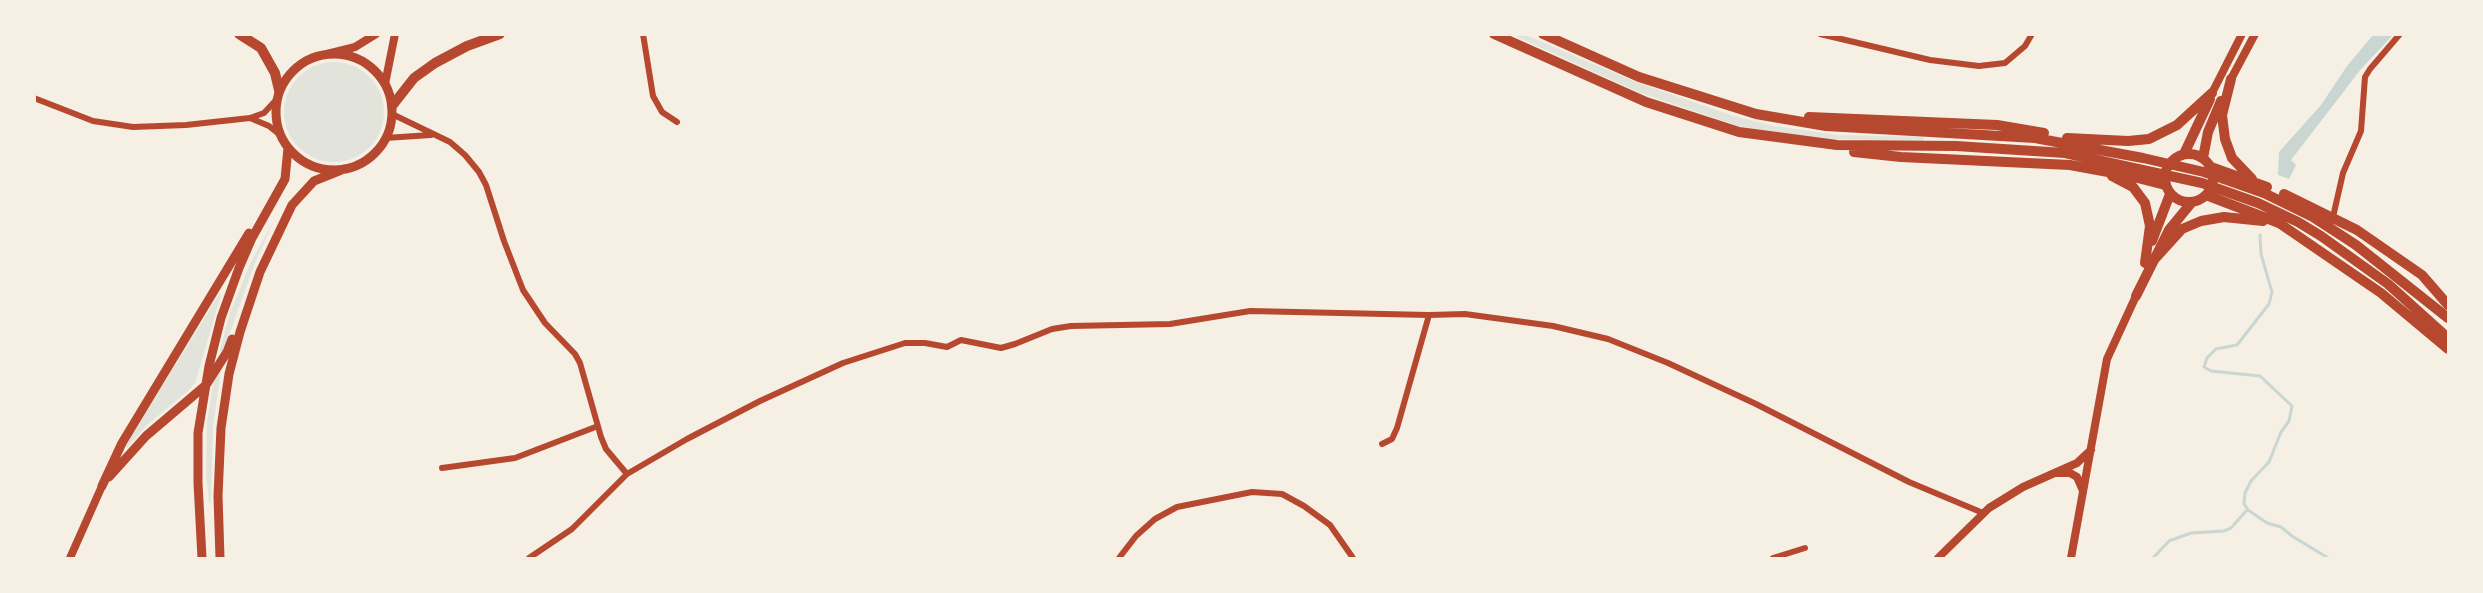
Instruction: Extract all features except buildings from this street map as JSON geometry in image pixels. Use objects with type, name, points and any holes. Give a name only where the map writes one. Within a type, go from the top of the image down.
[{"type":"highway","points":[[239,34],[261,48],[275,73],[278,95]]},
{"type":"highway","points":[[392,110],[406,87],[435,63],[467,46],[500,34]]},
{"type":"highway","points":[[1494,34],[1646,102],[1739,132],[1798,146],[1890,156],[2048,164],[2095,169],[2168,189],[2182,201],[2192,202]]},
{"type":"highway","points":[[1543,34],[1639,77],[1744,112],[1826,126],[2035,138],[2204,172],[2249,187],[2295,208],[2356,245],[2448,318]]},
{"type":"highway","points":[[2203,158],[2208,132],[2231,79]]},
{"type":"highway","points":[[2231,79],[2223,115],[2227,146],[2232,158],[2254,181]]},
{"type":"highway","points":[[1739,132],[1837,145],[2067,145],[2128,141],[2149,139],[2177,125],[2212,93]]},
{"type":"highway","points":[[2136,296],[2149,262],[2168,189],[2164,173],[2167,166],[2179,156],[2212,93]]},
{"type":"highway","points":[[2067,145],[2179,156],[2192,153],[2203,158],[2211,167],[2254,181],[2357,230],[2422,275],[2448,305]]},
{"type":"highway","points":[[2067,145],[2233,193],[2298,222],[2348,255],[2411,303],[2448,338]]},
{"type":"highway","points":[[2149,262],[2169,230],[2192,202],[2206,195],[2213,183],[2211,167]]},
{"type":"highway","points":[[2095,169],[2133,188],[2145,203],[2150,226],[2149,262]]},
{"type":"highway","points":[[2206,195],[2276,222],[2381,293],[2448,349]]},
{"type":"highway","points":[[2149,262],[2182,229],[2201,221],[2224,217],[2276,222]]},
{"type":"main road","points":[[2212,93],[2242,34]]},
{"type":"main road","points":[[2231,79],[2255,34]]},
{"type":"main road","points":[[220,558],[218,467],[223,412],[235,347],[260,272],[284,218],[301,193],[321,177],[358,165],[371,156],[386,138],[392,110],[385,84],[379,75],[361,60],[350,56],[327,54],[302,63],[289,75],[278,95],[276,118],[280,135],[288,148],[309,164],[326,170],[344,169]]},
{"type":"main road","points":[[202,558],[198,433],[216,336],[228,294],[252,238],[285,179],[288,148]]},
{"type":"main road","points":[[70,558],[114,458],[253,227],[273,199]]},
{"type":"main road","points":[[102,486],[146,436],[206,385],[227,352],[248,290],[260,272]]},
{"type":"street","points":[[327,54],[355,47],[376,34]]},
{"type":"street","points":[[385,84],[395,34]]},
{"type":"street","points":[[643,34],[653,96],[662,112],[677,122]]},
{"type":"street","points":[[1820,34],[1930,60],[1979,66],[2005,63],[2025,46],[2032,34]]},
{"type":"street","points":[[2333,217],[2343,173],[2361,131],[2366,77],[2370,69],[2400,34]]},
{"type":"street","points":[[34,98],[81,117],[118,126],[166,126],[250,118],[264,113],[278,95]]},
{"type":"street","points":[[392,110],[445,139],[457,148],[479,172],[486,185],[523,290],[545,323],[575,354],[580,363],[606,449],[627,474]]},
{"type":"street","points":[[250,118],[269,126],[280,135]]},
{"type":"street","points":[[386,138],[434,135]]},
{"type":"street","points":[[2071,558],[2107,359],[2136,296]]},
{"type":"street","points":[[529,558],[572,529],[627,474],[760,400],[843,363],[891,346],[925,343],[947,347],[961,340],[1001,348],[1015,345],[1052,329],[1071,326],[1170,324],[1250,311],[1465,314],[1553,326],[1608,339],[1668,363],[1746,399],[1909,482],[1983,513]]},
{"type":"street","points":[[1382,444],[1392,439],[1398,428],[1429,315]]},
{"type":"street","points":[[442,468],[515,458],[598,426]]},
{"type":"street","points":[[1938,558],[1983,513],[2011,494],[2077,463],[2092,449]]},
{"type":"street","points":[[2053,474],[2070,473],[2077,477],[2084,494]]},
{"type":"street","points":[[1119,558],[1136,536],[1155,519],[1177,507],[1252,492],[1282,494],[1304,506],[1330,525],[1353,558]]},
{"type":"street","points":[[1773,558],[1805,548]]},
{"type":"shaded area","points":[[1513,35],[1526,35],[1636,82],[1734,116],[1775,126],[1838,135],[1924,137],[1923,141],[1824,139],[1735,125],[1638,92]]},
{"type":"shaded area","points":[[2373,35],[2393,35],[2361,69],[2291,160],[2296,165],[2289,179],[2278,175],[2279,152],[2321,105],[2347,66]]},
{"type":"shaded area","points":[[334,62],[362,70],[376,84],[384,112],[376,140],[362,154],[334,162],[306,154],[292,140],[284,112],[292,84],[306,70]]},
{"type":"shaded area","points":[[274,221],[255,263],[220,354],[230,313],[252,259]]},
{"type":"shaded area","points":[[220,293],[195,383],[147,425],[127,448],[126,445]]},
{"type":"shaded area","points":[[221,371],[213,426],[211,502],[209,503],[206,475],[207,421],[214,379]]},
{"type":"waterway","points":[[2260,235],[2261,254],[2272,292],[2269,304],[2237,345],[2216,349],[2207,358],[2204,367],[2211,371],[2260,376],[2292,406],[2289,421],[2281,432],[2269,462],[2251,481],[2245,493],[2244,504],[2248,510],[2267,523],[2281,527],[2328,558]]},
{"type":"waterway","points":[[2153,558],[2169,541],[2191,533],[2224,531],[2231,528],[2247,510]]}]
